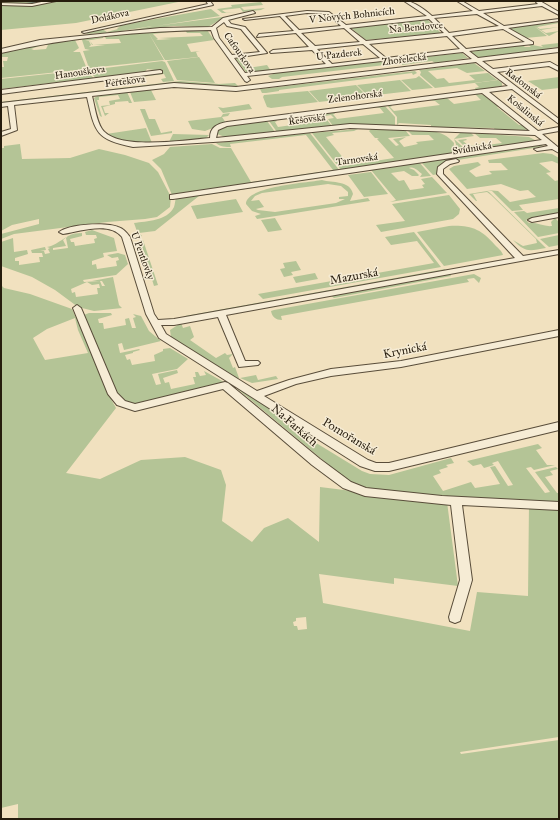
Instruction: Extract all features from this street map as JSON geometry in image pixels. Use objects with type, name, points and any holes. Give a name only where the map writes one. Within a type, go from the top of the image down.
[{"type":"street","points":[[1,4],[32,5],[54,1]]},
{"type":"street","name":"Radomská","points":[[410,1],[431,17],[476,60],[559,122]]},
{"type":"street","points":[[459,1],[502,27]]},
{"type":"street","points":[[530,1],[543,5],[559,14]]},
{"type":"street","name":"Dolákova","points":[[82,38],[84,32],[211,5],[208,2]]},
{"type":"street","name":"V Nových Bohnicích","points":[[259,36],[543,5]]},
{"type":"street","points":[[215,26],[225,19],[245,13],[269,11],[330,14],[384,59]]},
{"type":"street","points":[[245,19],[302,13]]},
{"type":"street","points":[[281,15],[330,65]]},
{"type":"street","points":[[225,19],[229,25]]},
{"type":"street","name":"Na Bendovce","points":[[274,52],[448,34],[559,20]]},
{"type":"street","name":"Dolákova","points":[[1,51],[37,42],[164,29],[229,25],[243,28],[264,53],[231,57]]},
{"type":"street","name":"Cafourkova","points":[[215,26],[217,38],[251,87]]},
{"type":"street","name":"U Pazderek","points":[[244,75],[530,43],[502,27]]},
{"type":"street","name":"Zhořelecká","points":[[251,87],[559,50]]},
{"type":"street","points":[[491,71],[550,64],[559,69]]},
{"type":"street","name":"Hanouškova","points":[[1,92],[160,72]]},
{"type":"street","name":"Feřtekova","points":[[1,105],[174,85],[225,89],[251,87]]},
{"type":"street","name":"Zelenohorská","points":[[213,140],[212,132],[227,124],[512,87]]},
{"type":"street","name":"Košalinská","points":[[484,91],[556,149]]},
{"type":"street","name":"Řešovská","points":[[89,95],[99,130],[106,138],[133,145],[213,140],[334,127],[364,126],[536,133],[559,129]]},
{"type":"street","points":[[1,134],[14,130],[11,104]]},
{"type":"street","name":"Tarnovská","points":[[172,198],[544,142]]},
{"type":"street","name":"Svídnická","points":[[521,259],[440,174],[440,168],[448,162],[556,149]]},
{"type":"street","points":[[532,220],[559,215]]},
{"type":"street","name":"U Pentlovky","points":[[63,232],[103,226],[117,229],[124,234],[154,323]]},
{"type":"street","name":"Mazurská","points":[[154,323],[174,322],[221,314],[559,252]]},
{"type":"street","name":"Na Farkách","points":[[77,308],[105,380],[113,394],[121,403],[135,408],[225,385],[316,462],[347,485],[365,492],[442,500],[559,506]]},
{"type":"street","points":[[221,314],[235,361],[242,365],[255,363]]},
{"type":"street","points":[[162,336],[174,322]]},
{"type":"street","name":"Pomořanská","points":[[154,323],[162,336],[364,463],[374,467],[389,467],[559,426]]},
{"type":"street","name":"Krynická","points":[[258,395],[286,384],[325,375],[355,369],[375,369],[559,333]]},
{"type":"street","points":[[261,415],[273,405]]},
{"type":"street","points":[[455,617],[466,580],[456,500]]},
{"type":"green space","points":[[1,1],[183,1],[76,23],[1,30]]},
{"type":"green space","points":[[261,2],[263,5],[241,7],[244,10],[265,8],[261,10],[243,12],[240,8],[222,10],[226,13],[222,13],[217,9],[232,7],[231,5]]},
{"type":"green space","points":[[211,9],[220,16],[156,26],[223,18],[208,27],[174,26],[129,31],[152,26],[116,32],[86,33],[102,29],[107,32],[118,29],[117,28],[120,27],[118,26],[122,25]]},
{"type":"green space","points":[[427,19],[441,33],[366,40],[351,28]]},
{"type":"green space","points":[[559,22],[537,27],[540,29],[559,27],[541,30],[546,33],[559,31],[549,36],[534,26],[547,36],[525,38],[508,28],[530,25],[533,26],[531,25]]},
{"type":"green space","points":[[168,29],[173,30],[153,34],[158,39],[156,40],[172,39],[159,38],[203,36],[200,33],[187,33],[185,30],[207,30],[214,40],[187,44],[191,52],[200,51],[196,52],[198,57],[165,60],[148,32],[164,60],[89,68],[83,51],[90,50],[85,49],[82,40],[103,37],[85,41],[89,41],[91,45],[89,47],[105,45],[93,45],[121,43],[119,39],[106,39],[105,37]]},
{"type":"green space","points":[[75,40],[79,48],[73,52],[80,52],[87,69],[1,78],[1,67],[4,67],[3,61],[7,61],[8,57],[1,57],[1,53],[38,44],[39,46],[31,49],[46,49],[48,45],[42,45],[42,43],[50,42],[56,44],[51,42]]},
{"type":"green space","points":[[559,43],[559,47],[549,48],[553,49],[486,58],[478,57],[471,52],[521,44],[525,47],[531,47],[527,44],[543,47],[541,45]]},
{"type":"green space","points":[[462,53],[468,58],[435,63],[432,61],[402,65],[402,63],[282,77],[279,79],[272,79],[268,76],[276,73]]},
{"type":"green space","points":[[199,57],[215,83],[177,80],[167,61]]},
{"type":"green space","points":[[240,57],[248,68],[267,65],[271,71],[246,72],[236,59]]},
{"type":"green space","points":[[162,61],[165,62],[174,81],[163,82],[161,79],[166,78],[164,74],[94,83],[163,73],[162,71],[147,69],[145,72],[97,80],[89,70]]},
{"type":"green space","points":[[474,63],[485,71],[467,73],[457,68],[428,71],[437,79],[444,78],[449,83],[475,80],[469,75],[488,73],[497,80],[435,88],[420,75],[421,72],[419,70]]},
{"type":"green space","points":[[85,70],[96,80],[92,78],[1,89],[1,79]]},
{"type":"green space","points":[[415,71],[417,73],[413,75],[412,73],[279,90],[266,93],[262,93],[260,89]]},
{"type":"green space","points":[[419,76],[433,88],[412,90],[401,80],[416,78]]},
{"type":"green space","points":[[559,77],[559,88],[542,90],[528,81]]},
{"type":"green space","points":[[400,80],[411,91],[368,96],[357,85]]},
{"type":"green space","points":[[498,80],[502,83],[502,86],[476,90],[475,88],[479,87],[475,83]]},
{"type":"green space","points":[[180,81],[219,84],[235,83],[239,87],[177,83],[1,104],[1,102]]},
{"type":"green space","points":[[356,85],[367,96],[319,102],[309,91]]},
{"type":"green space","points":[[151,90],[156,100],[134,102],[130,92]]},
{"type":"green space","points":[[308,91],[318,102],[271,108],[267,107],[263,97],[264,95]]},
{"type":"green space","points":[[127,92],[132,103],[129,103],[128,101],[115,102],[115,104],[103,107],[105,113],[109,113],[105,116],[101,106],[110,105],[109,101],[120,99],[118,95],[99,97],[99,100],[97,100],[102,117],[100,116],[94,98],[99,95]]},
{"type":"green space","points":[[477,94],[485,95],[500,106],[497,107],[519,125],[523,125],[527,129],[523,131],[495,130],[494,128],[431,127],[431,125],[399,123],[397,125],[397,117],[387,105],[391,105],[392,106],[390,107],[394,111],[440,105],[435,101],[429,100],[447,98],[454,104],[481,100],[476,95],[463,95]]},
{"type":"green space","points":[[249,104],[252,109],[223,113],[218,107],[223,108]]},
{"type":"green space","points":[[385,106],[395,117],[395,125],[333,126],[328,119],[334,118],[331,115],[325,116],[323,114],[334,112],[335,114],[333,114],[337,119],[384,113],[380,108],[374,107]]},
{"type":"green space","points":[[140,109],[145,109],[149,119],[155,119],[161,133],[172,131],[172,133],[151,136]]},
{"type":"green space","points":[[230,113],[228,116],[222,117],[226,123],[205,131],[192,129],[188,121],[221,117],[223,114]]},
{"type":"green space","points":[[327,120],[332,126],[277,132],[269,121],[277,121],[275,122],[278,127]]},
{"type":"green space","points":[[267,121],[275,132],[225,137],[217,134],[219,129],[227,126]]},
{"type":"green space","points":[[146,128],[152,143],[125,143],[106,134]]},
{"type":"green space","points":[[372,128],[405,130],[410,136],[388,138],[396,146],[399,145],[393,139],[406,137],[399,141],[404,147],[418,144],[416,142],[434,140],[429,135],[412,135],[407,130],[432,131],[444,135],[454,143],[453,155],[342,171],[312,133],[358,129],[354,131],[332,133],[334,135],[326,137],[349,165],[394,158],[377,139],[379,138],[375,138],[369,131]]},
{"type":"green space","points":[[310,133],[340,171],[172,195],[161,169],[152,160],[164,154],[170,147],[212,144],[220,148],[231,148],[251,182],[333,170],[306,135],[230,144],[231,147],[221,146],[216,143]]},
{"type":"green space","points":[[460,133],[471,133],[474,136],[454,139]]},
{"type":"green space","points":[[474,133],[529,137],[539,142],[455,154],[456,144],[454,139],[463,147],[465,147],[458,140],[466,139],[467,140],[463,141],[469,146],[485,143],[487,145],[502,143],[496,138],[480,138]]},
{"type":"green space","points":[[173,134],[209,135],[205,139],[169,142]]},
{"type":"green space","points":[[20,144],[22,159],[70,158],[99,149],[125,155],[149,163],[158,172],[171,197],[170,207],[157,217],[14,234],[1,239],[1,234],[39,224],[39,219],[12,225],[1,231],[1,148],[4,148],[4,146]]},
{"type":"green space","points":[[545,144],[540,147],[445,162],[437,168],[438,174],[433,175],[421,162]]},
{"type":"green space","points":[[543,153],[552,154],[559,158],[559,164],[552,161],[539,163],[551,172],[546,173],[555,181],[559,180],[559,199],[519,205],[523,210],[512,211],[492,191],[487,190],[498,191],[510,202],[536,197],[528,190],[520,191],[501,184],[467,189],[449,169],[454,166],[478,162],[481,165],[469,171],[476,177],[492,174],[489,171],[508,170],[501,163],[489,163],[488,160]]},
{"type":"green space","points":[[419,162],[431,176],[420,177],[422,174],[413,168],[409,168],[414,170],[419,175],[418,176],[412,176],[404,171],[391,173],[399,181],[404,180],[410,190],[424,188],[422,185],[425,184],[421,179],[432,177],[447,193],[390,202],[396,200],[371,170],[199,196],[155,231],[139,233],[142,236],[139,237],[134,223],[162,218],[171,212],[176,198]]},
{"type":"green space","points":[[371,172],[388,194],[364,197],[348,175]]},
{"type":"green space","points":[[322,180],[345,184],[348,186],[353,194],[350,201],[368,198],[370,201],[257,219],[255,216],[261,214],[252,211],[246,204],[249,198],[266,189]],"holes":[[[328,184],[341,186],[348,192],[348,196],[339,197],[339,199],[345,199],[336,203],[275,212],[258,210],[256,209],[264,207],[259,200],[251,201],[255,196],[262,193]]]},
{"type":"green space","points":[[487,191],[546,248],[528,250],[521,247],[513,240],[523,246],[537,243],[536,239],[487,192],[473,194],[477,201],[469,194]]},
{"type":"green space","points":[[449,195],[460,209],[459,214],[453,219],[381,232],[376,225],[405,221],[392,204]]},
{"type":"green space","points":[[236,199],[243,212],[197,219],[191,206]]},
{"type":"green space","points":[[559,208],[559,214],[526,220],[529,223],[549,226],[552,226],[551,222],[555,218],[559,222],[559,233],[538,237],[514,212],[524,211],[527,213]]},
{"type":"green space","points":[[275,218],[282,230],[268,232],[261,220]]},
{"type":"green space","points":[[449,226],[464,226],[475,229],[485,235],[503,255],[444,266],[417,232]]},
{"type":"green space","points":[[92,230],[114,238],[117,251],[103,253],[104,257],[92,261],[92,265],[96,264],[97,269],[117,266],[116,261],[119,260],[118,257],[112,258],[107,255],[118,253],[125,255],[128,264],[116,275],[83,280],[84,282],[100,281],[92,281],[113,277],[119,305],[122,308],[94,311],[78,307],[55,290],[32,277],[1,266],[1,242],[13,238],[14,252],[27,250],[28,254],[15,258],[15,261],[19,261],[19,265],[40,262],[39,257],[43,257],[42,253],[32,253],[31,250],[45,247],[46,250],[40,251],[44,251],[45,254],[50,253],[48,249],[50,248],[47,247],[68,236],[82,233],[82,236],[70,239],[71,242],[74,242],[75,246],[95,243],[94,239],[97,238],[96,235],[86,235],[85,232]],"holes":[[[67,237],[68,248],[53,250],[53,248],[66,246],[63,240]],[[100,281],[102,281],[105,286],[102,286]],[[87,282],[92,285],[99,284],[100,288],[97,288],[98,294],[76,297],[75,292],[72,293],[71,289]]]},
{"type":"green space","points":[[414,232],[441,267],[263,299],[258,294],[434,263],[417,241],[391,245],[385,237]]},
{"type":"green space","points":[[559,235],[559,245],[549,247],[540,239]]},
{"type":"green space","points":[[143,240],[158,285],[154,286],[140,241]]},
{"type":"green space","points":[[296,261],[301,270],[291,272],[293,275],[284,277],[280,269],[285,268],[283,263]]},
{"type":"green space","points":[[445,269],[446,271],[185,317],[185,316]]},
{"type":"green space","points":[[315,273],[318,279],[296,283],[293,277]]},
{"type":"green space","points":[[450,274],[451,276],[334,298],[331,296]]},
{"type":"green space","points":[[474,274],[481,278],[479,283],[474,278],[467,279],[469,282],[281,316],[282,320],[275,318],[271,311],[274,310]]},
{"type":"green space","points":[[1,285],[4,288],[30,294],[72,309],[76,318],[89,313],[111,313],[112,315],[98,319],[99,323],[103,323],[104,329],[126,325],[125,319],[129,318],[132,328],[136,328],[133,318],[136,317],[133,314],[141,316],[149,331],[161,341],[124,350],[122,343],[118,344],[120,353],[140,350],[125,355],[127,360],[130,359],[132,365],[155,361],[154,355],[163,351],[163,349],[170,348],[188,359],[177,369],[152,374],[156,385],[161,384],[158,374],[177,370],[178,373],[163,378],[165,383],[169,382],[171,389],[195,384],[193,377],[196,377],[195,372],[198,372],[200,376],[206,375],[204,371],[224,382],[138,405],[111,399],[116,408],[66,473],[100,479],[141,460],[185,457],[221,470],[226,485],[222,521],[252,542],[264,528],[288,518],[319,542],[320,487],[352,491],[379,498],[447,502],[458,586],[394,578],[394,584],[319,574],[323,603],[470,631],[477,592],[528,596],[529,504],[393,494],[354,486],[234,386],[312,434],[308,438],[362,471],[370,474],[389,475],[451,458],[454,463],[446,465],[448,467],[439,470],[441,473],[433,476],[443,491],[471,482],[475,488],[500,484],[490,467],[495,466],[508,486],[513,485],[498,461],[492,463],[494,465],[484,468],[481,464],[473,466],[467,461],[538,444],[542,448],[536,450],[547,465],[555,465],[534,470],[531,467],[526,468],[545,493],[550,492],[535,472],[556,467],[558,469],[550,471],[553,475],[545,477],[557,493],[559,493],[559,737],[460,752],[461,754],[559,740],[559,819],[18,819],[18,804],[1,808]],"holes":[[[75,318],[78,330],[88,353],[45,360],[33,338],[47,329]],[[306,617],[307,629],[298,630],[297,626],[294,626],[293,622],[296,621],[296,618]]]},
{"type":"green space","points":[[181,323],[183,328],[190,326],[194,337],[190,340],[216,358],[225,353],[227,355],[233,354],[229,358],[233,368],[235,367],[239,378],[238,379],[171,337],[170,330]]},
{"type":"green space","points":[[256,375],[258,380],[276,376],[278,379],[252,383],[240,378]]},
{"type":"waterway","points":[[24,4],[46,1]]}]
